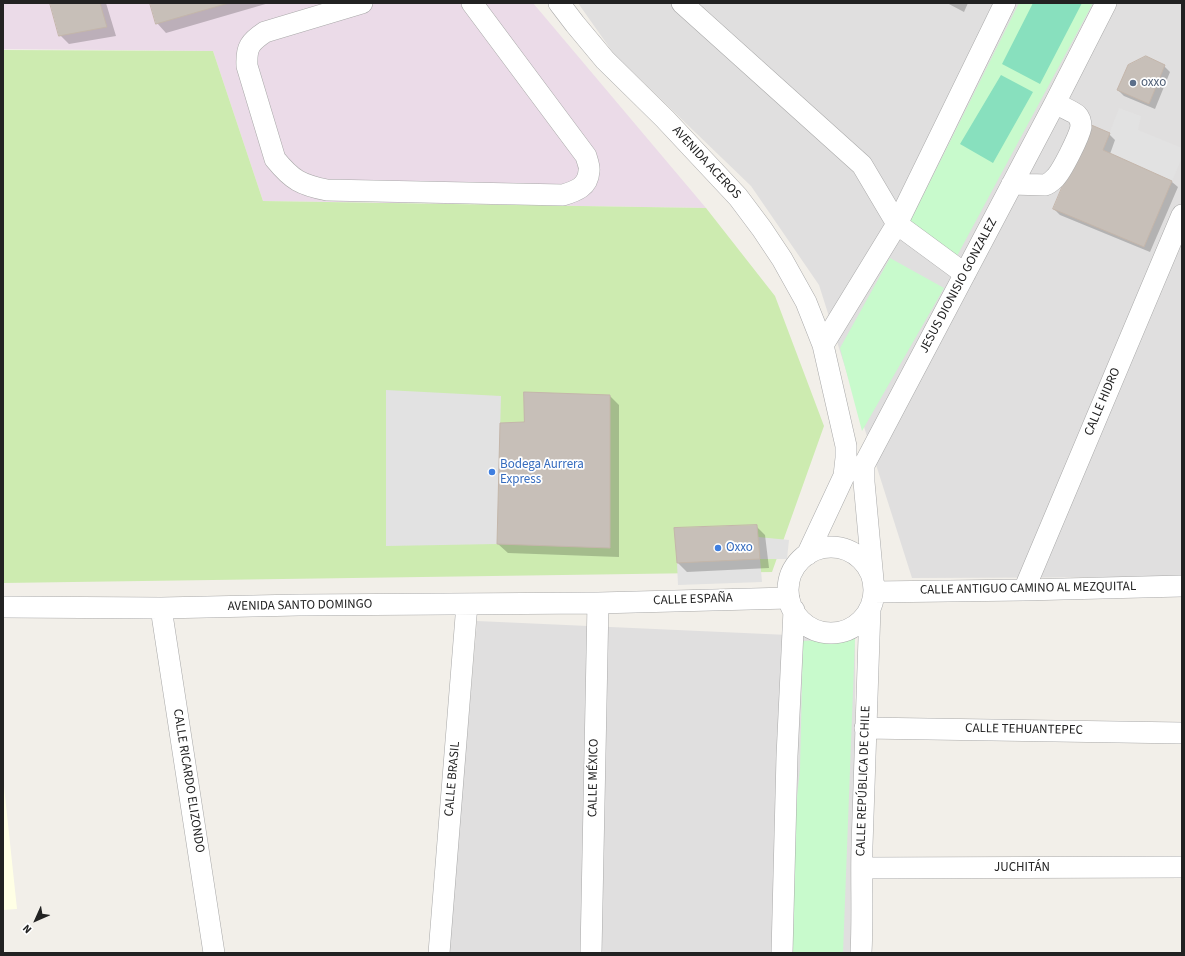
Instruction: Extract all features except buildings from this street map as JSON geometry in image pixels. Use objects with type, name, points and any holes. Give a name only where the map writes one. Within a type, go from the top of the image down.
[{"type":"street","points":[[362,3],[265,32],[256,38],[249,46],[246,55],[247,66],[275,159],[285,171],[298,181],[311,187],[327,190],[563,195],[575,192],[586,184],[590,171],[586,156],[472,3]]},
{"type":"street","name":"AVENIDA ACEROS","points":[[559,3],[605,60],[665,119],[738,197],[782,259],[806,302],[823,345],[846,446],[855,462]]},
{"type":"street","points":[[682,3],[862,165],[897,224],[965,274]]},
{"type":"street","points":[[823,345],[897,224],[1005,3]]},
{"type":"street","name":"JESUS DIONISIO GONZALEZ","points":[[872,594],[864,482],[855,462],[965,274],[1106,3]]},
{"type":"street","points":[[1012,184],[1045,185],[1049,184],[1061,172],[1081,127],[1077,115],[1055,103]]},
{"type":"street","name":"CALLE HIDRO","points":[[1024,590],[1182,215]]},
{"type":"street","points":[[807,555],[844,476],[855,462]]},
{"type":"street","points":[[782,953],[791,604],[789,586],[792,573],[798,563],[817,549],[829,547],[841,548],[852,552],[862,560],[869,569],[872,594],[862,620],[851,628],[839,632],[825,632],[812,628],[801,620],[791,604]]},
{"type":"street","name":"CALLE ANTIGUO CAMINO AL MEZQUITAL","points":[[872,594],[1024,590],[1180,581]]},
{"type":"street","name":"CALLE REPÚBLICA DE CHILE","points":[[861,953],[866,728],[872,594]]},
{"type":"street","name":"CALLE ESPAÑA","points":[[598,603],[791,604]]},
{"type":"street","name":"AVENIDA SANTO DOMINGO","points":[[3,607],[161,608],[299,605],[598,603]]},
{"type":"street","name":"CALLE MÉXICO","points":[[591,953],[598,603]]},
{"type":"street","name":"CALLE BRASIL","points":[[439,953],[467,604]]},
{"type":"street","name":"CALLE RICARDO ELIZONDO","points":[[161,608],[214,953]]},
{"type":"street","name":"CALLE TEHUANTEPEC","points":[[866,728],[1182,733]]},
{"type":"street","name":"JUCHITÁN","points":[[862,868],[1182,867]]},
{"type":"shaded area","points":[[3,3],[533,3],[706,208],[263,201],[213,51],[3,49]]},
{"type":"shaded area","points":[[578,3],[1182,3],[1182,577],[912,578],[819,285],[751,186],[614,54]]},
{"type":"shaded area","points":[[1119,108],[1141,116],[1138,130],[1182,148],[1182,158],[1172,181],[1103,150]]},
{"type":"shaded area","points":[[386,390],[501,396],[497,544],[386,546]]},
{"type":"shaded area","points":[[758,537],[789,540],[787,559],[760,559]]},
{"type":"shaded area","points":[[760,559],[762,582],[678,585],[677,563]]},
{"type":"shaded area","points":[[477,621],[855,638],[856,953],[448,953]]},
{"type":"shaded area","points":[[3,777],[17,909],[3,910]]},
{"type":"green space","points":[[1019,3],[1093,3],[957,256],[907,228]]},
{"type":"green space","points":[[1033,3],[1082,3],[1040,84],[1002,64]]},
{"type":"green space","points":[[3,50],[213,51],[263,201],[706,208],[775,296],[824,426],[772,572],[3,583]]},
{"type":"green space","points":[[1001,75],[1033,92],[993,163],[960,144]]},
{"type":"green space","points":[[890,258],[944,288],[862,431],[840,348]]},
{"type":"green space","points":[[855,638],[843,953],[793,953],[794,825],[800,769],[803,641]]},
{"type":"place","name":"oxxo","points":[[1133,83]]},
{"type":"place","name":"Bodega Aurrera Express","points":[[492,472]]},
{"type":"place","name":"Oxxo","points":[[718,548]]}]
